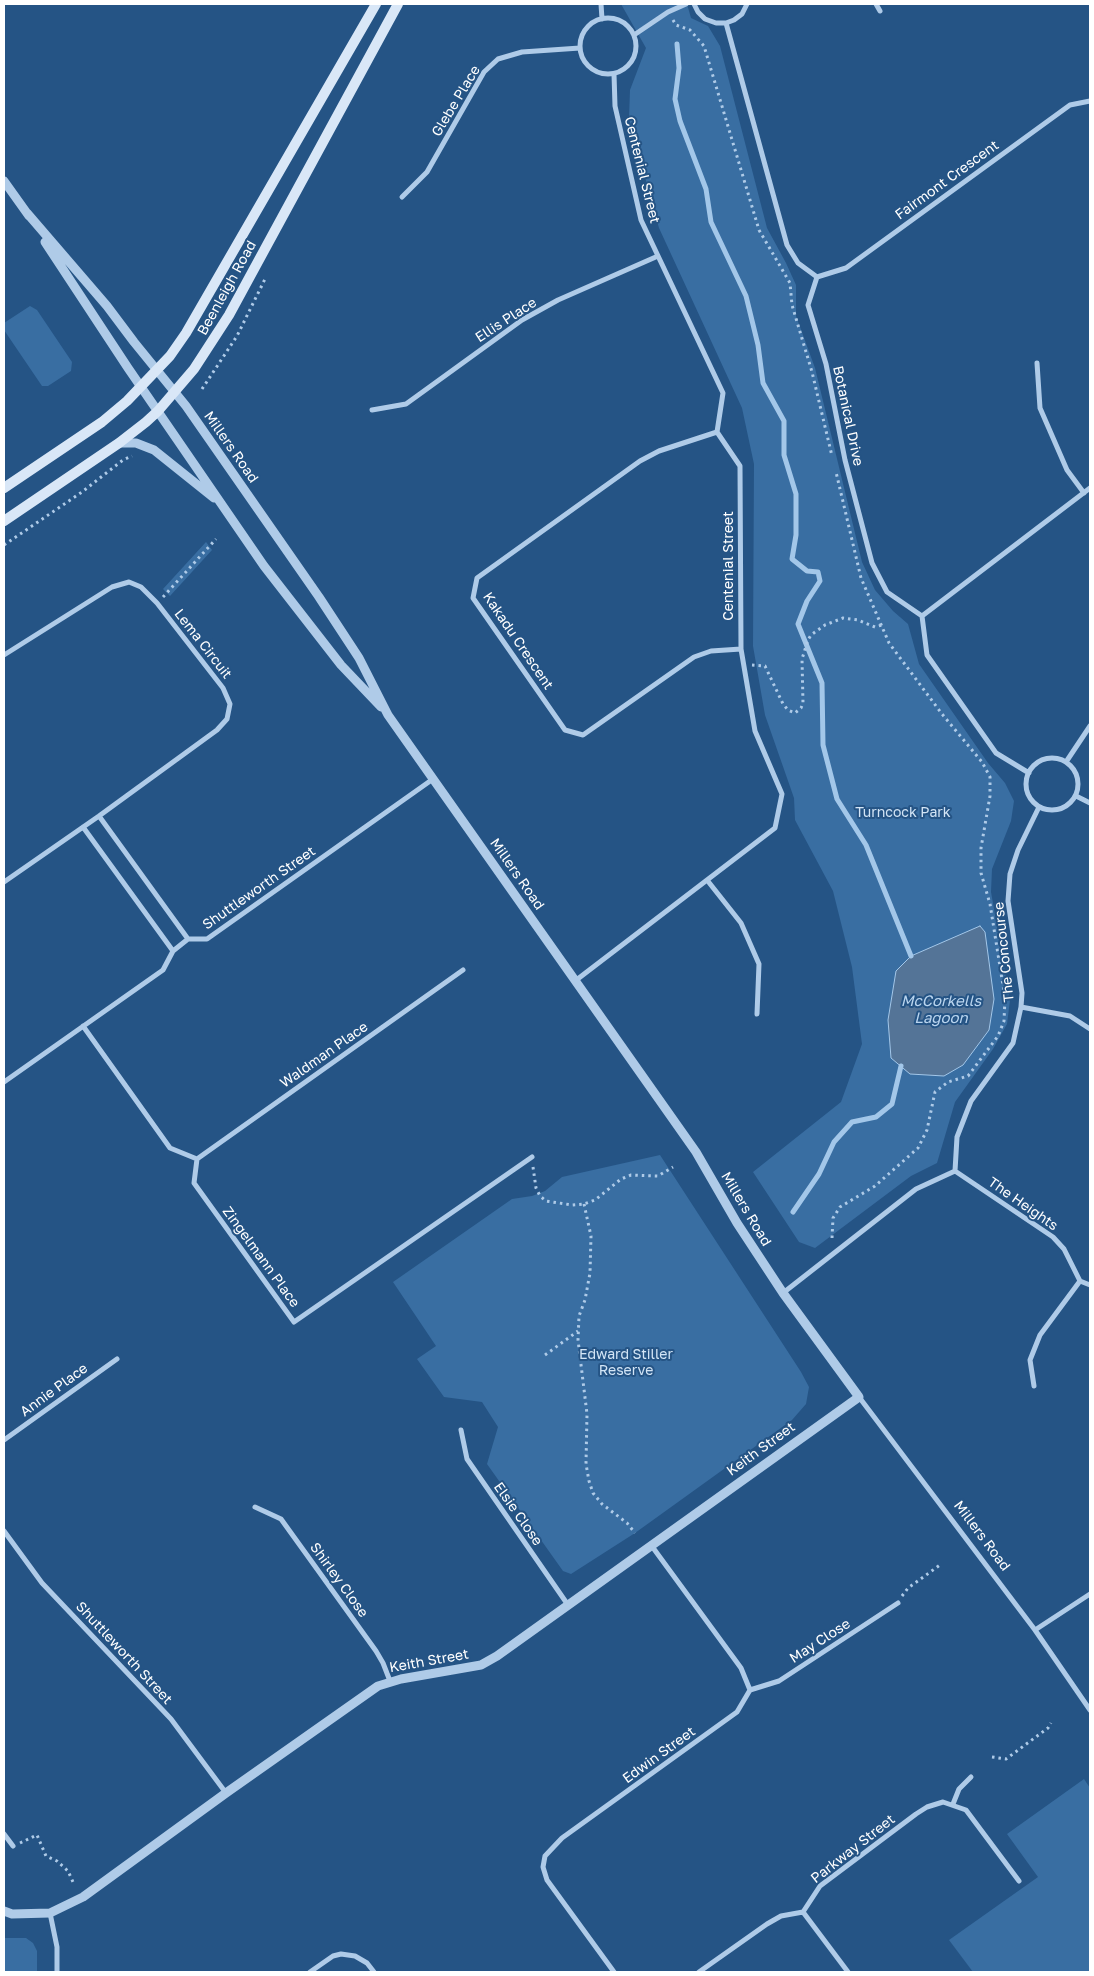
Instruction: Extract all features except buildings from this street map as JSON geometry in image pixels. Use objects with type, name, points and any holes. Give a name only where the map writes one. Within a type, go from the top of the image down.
[{"type":"main road","name":"Beenleigh Road","points":[[4,488],[102,422],[127,401],[157,371],[186,333],[376,4]]},
{"type":"main road","name":"Beenleigh Road","points":[[4,521],[119,443],[158,411],[194,369],[224,323],[398,4]]},
{"type":"street","points":[[601,4],[602,19]]},
{"type":"street","points":[[634,35],[668,12],[686,4]]},
{"type":"street","points":[[694,4],[698,12],[705,19],[716,23],[726,23],[742,14],[747,4]]},
{"type":"street","points":[[876,4],[880,11]]},
{"type":"street","points":[[612,18],[621,21],[629,27],[634,35],[636,44],[635,55],[630,64],[614,74],[604,74],[592,70],[585,63],[580,48],[581,38],[585,30],[592,23],[602,19],[612,18]]},
{"type":"street","points":[[726,23],[786,245],[798,263],[817,277]]},
{"type":"street","name":"Glebe Place","points":[[402,197],[427,172],[484,72],[498,59],[522,52],[580,48]]},
{"type":"street","name":"Centenial Street","points":[[575,981],[775,828],[782,794],[756,731],[741,649],[740,466],[717,432],[723,393],[641,220],[615,106],[614,74]]},
{"type":"street","name":"Fairmont Crescent","points":[[817,277],[846,268],[1070,105],[1090,101]]},
{"type":"street","name":"Millers Road","points":[[4,181],[141,387],[264,566],[341,665],[388,715]]},
{"type":"street","name":"Millers Road","points":[[27,213],[108,306],[175,392],[319,597],[359,658],[388,715],[696,1152],[782,1293],[1035,1630],[1090,1710]]},
{"type":"street","name":"Ellis Place","points":[[372,410],[406,404],[522,320],[558,300],[658,256]]},
{"type":"street","name":"Botanical Drive","points":[[817,277],[808,305],[826,364],[845,460],[872,563],[887,592],[922,616]]},
{"type":"street","points":[[1037,363],[1040,408],[1067,470],[1084,493]]},
{"type":"street","name":"Kakadu Crescent","points":[[717,432],[659,451],[640,461],[477,578],[472,598],[565,730],[583,735],[694,657],[711,650],[741,649]]},
{"type":"street","points":[[119,443],[136,443],[154,450],[222,504]]},
{"type":"street","points":[[1028,773],[996,753],[927,655],[922,616],[1090,488]]},
{"type":"street","name":"Lema Circuit","points":[[4,655],[112,587],[129,582],[141,587],[157,603],[223,688],[230,704],[227,718],[217,730],[4,882]]},
{"type":"street","points":[[1066,762],[1090,726]]},
{"type":"street","points":[[1054,758],[1066,762],[1078,777],[1076,796],[1060,809],[1053,810],[1039,807],[1027,792],[1028,773],[1042,760],[1054,758]]},
{"type":"street","name":"Shuttleworth Street","points":[[4,1082],[163,970],[173,951],[188,939],[206,939],[433,780]]},
{"type":"street","points":[[1076,796],[1090,803]]},
{"type":"street","name":"The Concourse","points":[[955,1170],[957,1137],[970,1101],[1013,1043],[1022,993],[1008,901],[1010,874],[1018,850],[1039,807]]},
{"type":"street","points":[[99,816],[188,939]]},
{"type":"street","points":[[83,827],[173,951]]},
{"type":"street","points":[[707,880],[741,923],[759,964],[756,1014]]},
{"type":"street","name":"Waldman Place","points":[[197,1159],[464,970]]},
{"type":"street","points":[[1021,1007],[1070,1016],[1090,1029]]},
{"type":"street","points":[[83,1026],[170,1148],[197,1159]]},
{"type":"street","name":"Zingelmann Place","points":[[197,1159],[194,1183],[294,1322],[532,1157]]},
{"type":"street","points":[[782,1293],[916,1189],[955,1170]]},
{"type":"street","name":"The Heights","points":[[955,1170],[1053,1237],[1064,1249],[1080,1281]]},
{"type":"street","points":[[1034,1386],[1030,1360],[1040,1335],[1080,1281],[1090,1285]]},
{"type":"street","name":"Annie Place","points":[[4,1440],[117,1359]]},
{"type":"street","name":"Keith Street","points":[[50,1913],[83,1897],[378,1686],[390,1681],[481,1665],[859,1397]]},
{"type":"street","name":"Elsie Close","points":[[461,1430],[467,1459],[568,1605]]},
{"type":"street","name":"Shirley Close","points":[[255,1507],[281,1519],[376,1651],[390,1681]]},
{"type":"street","name":"Shuttleworth Street","points":[[4,1531],[42,1583],[171,1719],[226,1793]]},
{"type":"street","points":[[650,1545],[741,1668],[750,1690]]},
{"type":"street","points":[[1035,1630],[1090,1594]]},
{"type":"street","name":"May Close","points":[[750,1690],[779,1682],[898,1603]]},
{"type":"street","name":"Edwin Street","points":[[614,1972],[547,1880],[543,1867],[545,1856],[562,1838],[737,1712],[750,1690]]},
{"type":"street","points":[[971,1777],[959,1789],[953,1804],[966,1810],[1019,1881]]},
{"type":"street","name":"Parkway Street","points":[[803,1912],[820,1886],[916,1814],[927,1807],[943,1802],[953,1804]]},
{"type":"street","points":[[4,1834],[13,1846]]},
{"type":"street","points":[[4,1911],[12,1914],[50,1913],[57,1947],[57,1972]]},
{"type":"street","points":[[699,1972],[767,1924],[781,1916],[803,1912],[848,1972]]},
{"type":"street","points":[[310,1972],[333,1956],[341,1954],[356,1956],[367,1963],[374,1972]]},
{"type":"path","points":[[668,12],[676,25],[690,30],[704,46],[759,230],[790,283],[792,305],[812,372],[861,578],[889,643],[942,714],[982,762],[990,777],[990,796],[981,848],[981,873],[990,904],[1005,998],[1004,1020],[998,1036],[968,1076],[948,1082],[935,1092],[927,1130],[918,1148],[875,1186],[840,1207],[833,1218],[832,1238]]},
{"type":"path","points":[[4,545],[82,492],[123,460],[131,456],[141,458]]},
{"type":"path","points":[[157,603],[216,539]]},
{"type":"path","points":[[744,667],[759,664],[765,666],[783,704],[788,710],[795,713],[801,708],[803,702],[801,671],[805,648],[808,640],[816,631],[843,618],[858,620],[874,627],[882,625]]},
{"type":"path","points":[[532,1157],[534,1176],[540,1196],[546,1201],[557,1204],[584,1204],[595,1200],[621,1179],[631,1175],[658,1176],[673,1166]]},
{"type":"path","points":[[584,1204],[591,1236],[590,1274],[585,1300],[579,1316],[578,1340],[587,1414],[586,1464],[593,1493],[602,1504],[628,1523],[635,1533]]},
{"type":"path","points":[[545,1355],[579,1330]]},
{"type":"path","points":[[898,1603],[908,1588],[940,1565]]},
{"type":"path","points":[[992,1757],[1006,1759],[1048,1728],[1051,1722]]},
{"type":"path","points":[[13,1846],[37,1835],[46,1856],[57,1861],[68,1871],[73,1882]]},
{"type":"green space","name":"Turncock Park","points":[[621,4],[687,4],[691,18],[708,26],[720,46],[767,228],[796,285],[796,316],[815,368],[862,562],[875,590],[893,611],[908,624],[919,664],[988,763],[1005,783],[1014,801],[1011,821],[992,869],[991,892],[1010,1000],[1007,1024],[993,1049],[955,1102],[937,1163],[911,1176],[815,1248],[799,1242],[753,1172],[841,1102],[862,1044],[852,967],[833,891],[795,820],[794,798],[765,715],[753,646],[754,464],[742,408],[659,228],[629,119],[630,90],[646,48]]},
{"type":"green space","points":[[30,306],[37,310],[72,362],[71,371],[48,386],[42,386],[4,330],[4,323]]},
{"type":"green space","points":[[206,542],[212,550],[170,596],[163,589]]},
{"type":"green space","name":"Edward Stiller Reserve","points":[[660,1155],[801,1372],[809,1387],[806,1404],[792,1420],[635,1533],[571,1574],[563,1571],[487,1464],[498,1427],[482,1402],[444,1397],[417,1359],[436,1346],[393,1282],[512,1199],[532,1196],[545,1191],[562,1177]]},
{"type":"green space","points":[[1084,1779],[1090,1788],[1090,1972],[973,1972],[949,1940],[1038,1877],[1007,1834]]},
{"type":"green space","points":[[4,1938],[26,1938],[33,1943],[37,1951],[37,1972],[4,1972]]},
{"type":"water","name":"McCorkells Lagoon","points":[[980,926],[985,932],[994,999],[989,1030],[963,1065],[944,1076],[910,1074],[891,1058],[888,1020],[896,971],[911,956]]},
{"type":"waterway","points":[[677,44],[679,68],[675,99],[680,121],[706,189],[711,222],[746,296],[758,345],[763,383],[784,421],[784,455],[796,494],[796,535],[792,559],[807,571],[818,572],[820,581],[807,601],[798,624],[822,683],[823,745],[837,799],[866,845],[911,956]]},
{"type":"waterway","points":[[793,1212],[819,1174],[834,1142],[852,1122],[876,1117],[892,1104],[901,1066]]}]
